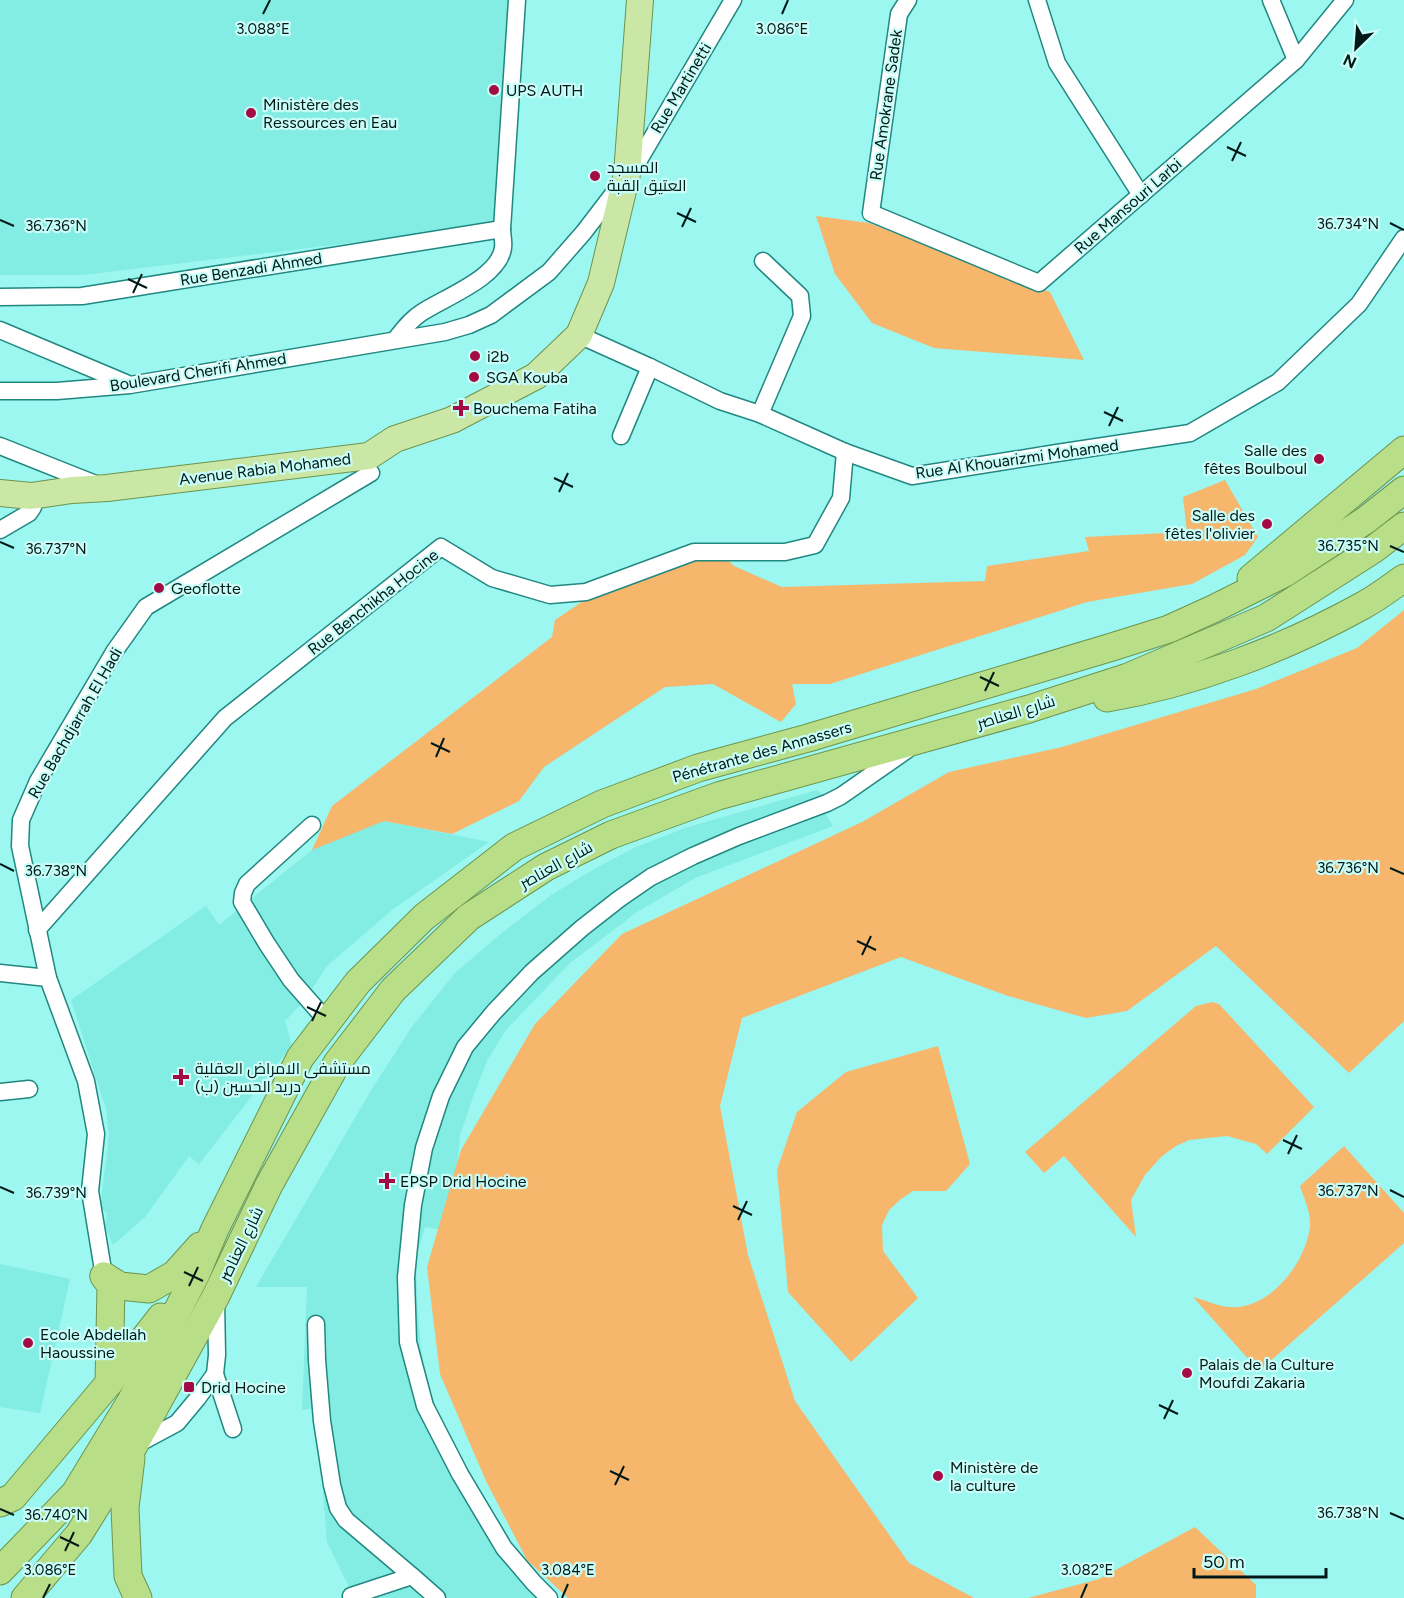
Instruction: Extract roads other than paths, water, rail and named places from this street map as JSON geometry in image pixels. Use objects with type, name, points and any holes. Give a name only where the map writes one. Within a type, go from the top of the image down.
[{"type":"highway","points":[[1213,609],[1404,450]]},
{"type":"highway","name":"Pénétrante des Annassers","points":[[0,1571],[75,1493],[131,1401],[196,1274],[215,1229],[300,1058],[358,982],[424,917],[514,848],[602,804],[698,768],[808,738],[1112,647],[1169,628],[1213,609],[1285,573],[1366,520],[1404,490]]},
{"type":"highway","name":"شارع العناصر","points":[[25,1598],[79,1534],[133,1447],[216,1296],[269,1185],[337,1063],[393,990],[469,917],[546,867],[611,835],[718,796],[1029,709],[1128,677],[1266,618],[1374,549],[1404,526]]},
{"type":"highway","points":[[1029,709],[1160,687],[1231,666],[1363,606],[1404,578]]},
{"type":"highway","points":[[104,1276],[120,1286],[149,1289],[175,1274],[215,1229]]},
{"type":"highway","points":[[0,1503],[13,1497],[109,1383],[196,1274]]},
{"type":"highway","points":[[104,1276],[111,1286],[109,1383]]},
{"type":"highway","points":[[133,1447],[125,1508],[128,1576],[138,1598]]},
{"type":"main road","name":"Avenue Rabia Mohamed","points":[[0,493],[31,496],[369,456],[395,439],[452,420],[536,376],[579,335],[601,283],[627,174],[640,0]]},
{"type":"street","points":[[395,340],[409,322],[464,289],[500,260],[503,247],[502,229],[517,0]]},
{"type":"street","name":"Rue Martinetti","points":[[395,340],[445,332],[469,325],[491,315],[549,272],[584,232],[639,160],[732,0]]},
{"type":"street","name":"Rue Amokrane Sadek","points":[[871,213],[899,14],[908,0]]},
{"type":"street","points":[[1037,0],[1057,63],[1142,195]]},
{"type":"street","points":[[1271,0],[1296,60]]},
{"type":"street","name":"Rue Mansouri Larbi","points":[[871,213],[1039,283],[1296,60],[1345,0]]},
{"type":"street","name":"Rue Benzadi Ahmed","points":[[0,297],[82,296],[502,229]]},
{"type":"street","name":"Rue Al Khouarizmi Mohamed","points":[[579,335],[720,401],[760,414],[845,452],[912,476],[1190,434],[1278,382],[1359,304],[1404,238]]},
{"type":"street","points":[[760,414],[802,316],[800,296],[763,261]]},
{"type":"street","points":[[0,330],[130,385]]},
{"type":"street","name":"Boulevard Cherifi Ahmed","points":[[0,391],[57,391],[130,385],[395,340]]},
{"type":"street","points":[[621,436],[650,367]]},
{"type":"street","points":[[0,446],[107,488]]},
{"type":"street","name":"Rue Benchikha Hocine","points":[[37,930],[225,718],[441,547],[492,578],[550,595],[586,592],[694,552],[785,552],[815,545],[841,498],[845,452]]},
{"type":"street","name":"Rue Bachdjarrah El Hadi","points":[[104,1276],[90,1191],[96,1134],[86,1081],[48,978],[20,846],[21,820],[38,781],[114,652],[146,607],[371,473]]},
{"type":"street","points":[[0,530],[29,513],[33,507],[31,496]]},
{"type":"street","points":[[549,1598],[504,1548],[460,1474],[425,1406],[408,1342],[406,1277],[413,1205],[424,1148],[441,1095],[465,1047],[494,1012],[532,972],[619,899],[651,877],[693,856],[841,796],[921,740]]},
{"type":"street","points":[[312,825],[247,884],[242,902],[291,981],[327,1021]]},
{"type":"street","points":[[0,973],[48,978]]},
{"type":"street","points":[[0,1092],[29,1089]]},
{"type":"street","points":[[216,1296],[215,1374],[233,1430]]},
{"type":"street","points":[[316,1324],[322,1421],[338,1508],[346,1520],[437,1598]]},
{"type":"street","points":[[133,1447],[177,1423],[215,1374]]},
{"type":"street","points":[[350,1597],[412,1576]]},
{"type":"place","name":"UPS AUTH","points":[[494,90]]},
{"type":"place","name":"Ministère des Ressources en Eau","points":[[251,113]]},
{"type":"place","name":"المسجد العتيق القبة","points":[[595,176]]},
{"type":"place","name":"i2b","points":[[475,356]]},
{"type":"place","name":"SGA Kouba","points":[[474,377]]},
{"type":"place","name":"Bouchema Fatiha","points":[[461,408]]},
{"type":"place","name":"Salle des fêtes Boulboul","points":[[1319,459]]},
{"type":"place","name":"Salle des fêtes l'olivier","points":[[1267,524]]},
{"type":"place","name":"Geoflotte","points":[[159,588]]},
{"type":"place","name":"مستشفى الامراض العقلية دريد الحسين (ب)","points":[[181,1077]]},
{"type":"place","name":"EPSP Drid Hocine","points":[[387,1181]]},
{"type":"place","name":"Ecole Abdellah Haoussine","points":[[28,1343]]},
{"type":"place","name":"Palais de la Culture Moufdi Zakaria","points":[[1187,1373]]},
{"type":"place","name":"Drid Hocine","points":[[189,1387]]},
{"type":"place","name":"Ministère de la culture","points":[[938,1476]]}]
